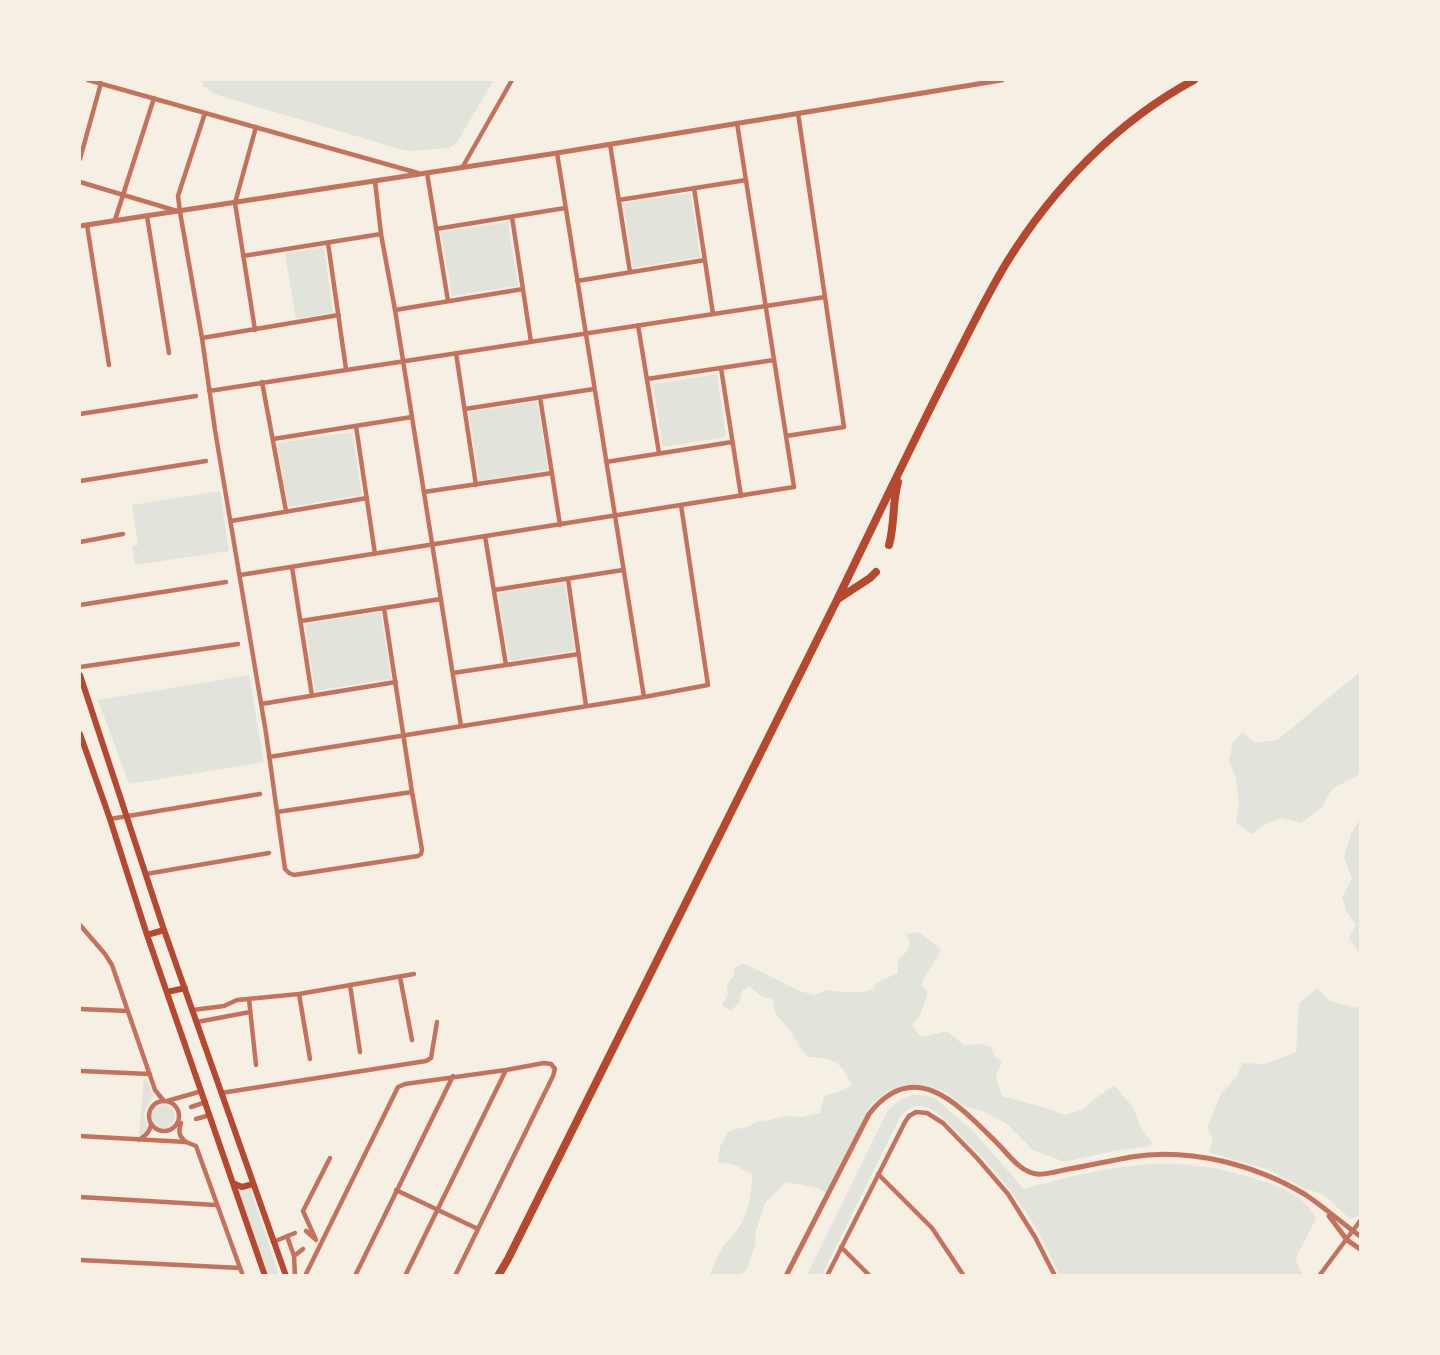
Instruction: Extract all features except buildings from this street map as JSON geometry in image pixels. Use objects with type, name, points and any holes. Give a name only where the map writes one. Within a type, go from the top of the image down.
[{"type":"highway","points":[[500,1275],[837,600],[903,460],[986,298],[1011,255],[1047,205],[1083,165],[1113,136],[1145,111],[1194,80]]},
{"type":"highway","points":[[889,545],[892,536],[894,495],[903,460]]},
{"type":"highway","points":[[837,600],[876,572]]},
{"type":"main road","points":[[80,675],[164,930],[285,1275]]},
{"type":"main road","points":[[80,734],[265,1275]]},
{"type":"main road","points":[[147,935],[164,930]]},
{"type":"main road","points":[[167,992],[185,988]]},
{"type":"main road","points":[[233,1182],[242,1187],[253,1184]]},
{"type":"street","points":[[88,80],[420,174]]},
{"type":"street","points":[[462,168],[512,80]]},
{"type":"street","points":[[80,226],[462,168],[1002,80]]},
{"type":"street","points":[[80,159],[101,83]]},
{"type":"street","points":[[115,220],[154,98]]},
{"type":"street","points":[[205,113],[178,196],[261,704],[285,869],[294,875],[421,854],[384,608]]},
{"type":"street","points":[[786,436],[844,427],[798,113]]},
{"type":"street","points":[[240,575],[794,487],[737,123]]},
{"type":"street","points":[[255,330],[235,203],[256,127]]},
{"type":"street","points":[[610,144],[630,272]]},
{"type":"street","points":[[556,153],[644,697]]},
{"type":"street","points":[[428,173],[448,301]]},
{"type":"street","points":[[619,200],[746,180]]},
{"type":"street","points":[[375,181],[381,234],[461,726]]},
{"type":"street","points":[[80,182],[180,212]]},
{"type":"street","points":[[694,188],[712,314]]},
{"type":"street","points":[[436,229],[566,208]]},
{"type":"street","points":[[147,216],[169,353]]},
{"type":"street","points":[[512,217],[531,342]]},
{"type":"street","points":[[87,225],[109,365]]},
{"type":"street","points":[[243,256],[381,234]]},
{"type":"street","points":[[328,243],[346,369]]},
{"type":"street","points":[[577,281],[705,260]]},
{"type":"street","points":[[395,310],[523,289]]},
{"type":"street","points":[[209,391],[825,297]]},
{"type":"street","points":[[202,338],[339,315]]},
{"type":"street","points":[[638,325],[659,453]]},
{"type":"street","points":[[456,353],[476,485]]},
{"type":"street","points":[[647,379],[774,360]]},
{"type":"street","points":[[721,368],[741,496]]},
{"type":"street","points":[[262,382],[286,512]]},
{"type":"street","points":[[465,409],[594,389]]},
{"type":"street","points":[[80,414],[196,396]]},
{"type":"street","points":[[540,397],[560,525]]},
{"type":"street","points":[[273,439],[412,417]]},
{"type":"street","points":[[356,426],[375,554]]},
{"type":"street","points":[[606,462],[732,442]]},
{"type":"street","points":[[80,481],[206,461]]},
{"type":"street","points":[[424,492],[552,473]]},
{"type":"street","points":[[231,520],[367,498]]},
{"type":"street","points":[[269,757],[708,685],[681,505]]},
{"type":"street","points":[[80,542],[123,534]]},
{"type":"street","points":[[485,536],[506,665]]},
{"type":"street","points":[[292,567],[312,696]]},
{"type":"street","points":[[494,590],[623,570]]},
{"type":"street","points":[[568,579],[586,706]]},
{"type":"street","points":[[80,605],[225,582]]},
{"type":"street","points":[[300,621],[441,599]]},
{"type":"street","points":[[80,667],[238,644]]},
{"type":"street","points":[[453,673],[579,654]]},
{"type":"street","points":[[261,704],[396,682]]},
{"type":"street","points":[[277,812],[412,792]]},
{"type":"street","points":[[110,819],[260,794]]},
{"type":"street","points":[[146,873],[269,853]]},
{"type":"street","points":[[80,925],[112,965],[155,1090],[165,1102],[180,1110],[178,1118],[180,1137],[196,1146],[243,1275]]},
{"type":"street","points":[[192,1010],[224,1006],[237,1000],[299,994],[414,974]]},
{"type":"street","points":[[400,977],[412,1040]]},
{"type":"street","points":[[350,986],[360,1052]]},
{"type":"street","points":[[299,994],[310,1059]]},
{"type":"street","points":[[249,999],[256,1065]]},
{"type":"street","points":[[80,1009],[128,1011]]},
{"type":"street","points":[[197,1022],[250,1012]]},
{"type":"street","points":[[221,1094],[426,1061],[431,1058],[437,1022]]},
{"type":"street","points":[[306,1275],[398,1086],[453,1076],[550,1064],[555,1069],[553,1076],[455,1275]]},
{"type":"street","points":[[405,1275],[506,1070]]},
{"type":"street","points":[[80,1071],[150,1074]]},
{"type":"street","points":[[355,1275],[453,1076]]},
{"type":"street","points":[[786,1275],[869,1114],[878,1102],[894,1091],[910,1086],[928,1088],[942,1095],[979,1126],[1025,1170],[1037,1174],[1134,1156],[1202,1157],[1258,1172],[1293,1188],[1360,1236]]},
{"type":"street","points":[[154,1141],[149,1114],[153,1106],[155,1090]]},
{"type":"street","points":[[153,1106],[202,1091]]},
{"type":"street","points":[[191,1107],[206,1102]]},
{"type":"street","points":[[828,1275],[904,1122],[916,1112],[927,1113],[943,1123],[1008,1194],[1055,1275]]},
{"type":"street","points":[[196,1119],[210,1115]]},
{"type":"street","points":[[153,1126],[163,1131],[187,1122]]},
{"type":"street","points":[[139,1140],[147,1135],[153,1126]]},
{"type":"street","points":[[169,1130],[171,1142]]},
{"type":"street","points":[[80,1136],[186,1142]]},
{"type":"street","points":[[314,1242],[303,1211],[330,1158]]},
{"type":"street","points":[[878,1174],[932,1228],[964,1275]]},
{"type":"street","points":[[396,1190],[478,1229]]},
{"type":"street","points":[[80,1197],[216,1205]]},
{"type":"street","points":[[1325,1209],[1347,1240],[1360,1249]]},
{"type":"street","points":[[1319,1275],[1360,1221]]},
{"type":"street","points":[[306,1231],[314,1242]]},
{"type":"street","points":[[273,1242],[295,1233]]},
{"type":"street","points":[[286,1236],[294,1256],[295,1275]]},
{"type":"street","points":[[314,1242],[324,1236]]},
{"type":"street","points":[[842,1247],[870,1275]]},
{"type":"street","points":[[294,1256],[303,1249]]},
{"type":"street","points":[[80,1260],[240,1268]]},
{"type":"shaded area","points":[[203,80],[494,80],[457,142],[449,148],[410,151],[214,94],[203,86]]},
{"type":"shaded area","points":[[691,193],[700,257],[633,268],[623,203]]},
{"type":"shaded area","points":[[508,222],[518,286],[452,296],[441,232]]},
{"type":"shaded area","points":[[324,247],[333,313],[296,319],[285,254]]},
{"type":"shaded area","points":[[717,374],[726,437],[663,447],[653,384]]},
{"type":"shaded area","points":[[537,401],[548,470],[479,481],[469,412]]},
{"type":"shaded area","points":[[352,432],[362,495],[288,507],[277,443]]},
{"type":"shaded area","points":[[220,491],[229,551],[135,565],[132,546],[138,545],[132,505]]},
{"type":"shaded area","points":[[565,583],[575,651],[509,661],[498,593]]},
{"type":"shaded area","points":[[381,612],[391,679],[315,691],[305,624]]},
{"type":"shaded area","points":[[1360,672],[1360,771],[1357,776],[1333,788],[1322,807],[1301,823],[1281,818],[1262,826],[1251,834],[1236,823],[1239,805],[1236,778],[1229,761],[1233,742],[1242,732],[1255,743],[1277,740]]},
{"type":"shaded area","points":[[249,675],[264,762],[129,784],[98,700]]},
{"type":"shaded area","points":[[1360,819],[1360,955],[1349,938],[1356,925],[1347,912],[1342,897],[1352,879],[1344,857],[1351,834]]},
{"type":"shaded area","points":[[920,932],[941,950],[921,984],[928,993],[920,1015],[912,1026],[922,1037],[946,1031],[964,1045],[981,1044],[991,1047],[995,1057],[1002,1061],[996,1077],[1002,1096],[1064,1115],[1082,1110],[1114,1085],[1133,1107],[1140,1126],[1153,1144],[1065,1162],[1033,1150],[1007,1124],[983,1111],[964,1106],[945,1092],[925,1085],[905,1085],[887,1092],[871,1104],[826,1193],[818,1188],[786,1182],[765,1203],[747,1269],[740,1275],[709,1276],[721,1250],[744,1219],[751,1189],[752,1174],[734,1165],[718,1162],[720,1147],[728,1132],[748,1127],[758,1121],[820,1113],[824,1096],[852,1085],[835,1062],[807,1057],[789,1029],[775,1013],[773,1000],[761,996],[749,986],[742,991],[740,1001],[731,1011],[722,1006],[728,994],[727,985],[734,975],[735,967],[743,964],[800,991],[814,995],[827,990],[862,992],[874,989],[876,983],[898,973],[898,960],[910,944],[906,934]]},
{"type":"shaded area","points":[[1317,988],[1330,1001],[1356,1008],[1360,1006],[1360,1215],[1350,1219],[1323,1194],[1306,1189],[1269,1170],[1209,1152],[1213,1139],[1207,1127],[1221,1094],[1237,1076],[1242,1063],[1265,1064],[1296,1052],[1299,1004]]},
{"type":"shaded area","points":[[144,1078],[149,1083],[153,1096],[144,1113],[147,1130],[141,1136],[139,1135]]},
{"type":"shaded area","points":[[912,1095],[925,1095],[936,1099],[974,1132],[1024,1189],[1089,1173],[1155,1164],[1200,1166],[1233,1172],[1281,1188],[1302,1200],[1316,1219],[1295,1259],[1303,1275],[1059,1275],[1035,1226],[1018,1200],[998,1176],[943,1118],[932,1110],[916,1106],[900,1117],[822,1275],[807,1275],[888,1110],[901,1099]]},
{"type":"shaded area","points":[[163,1104],[171,1108],[175,1116],[171,1124],[163,1128],[155,1124],[151,1116],[155,1108]]},
{"type":"shaded area","points":[[250,1188],[279,1275],[268,1275],[238,1189]]}]
